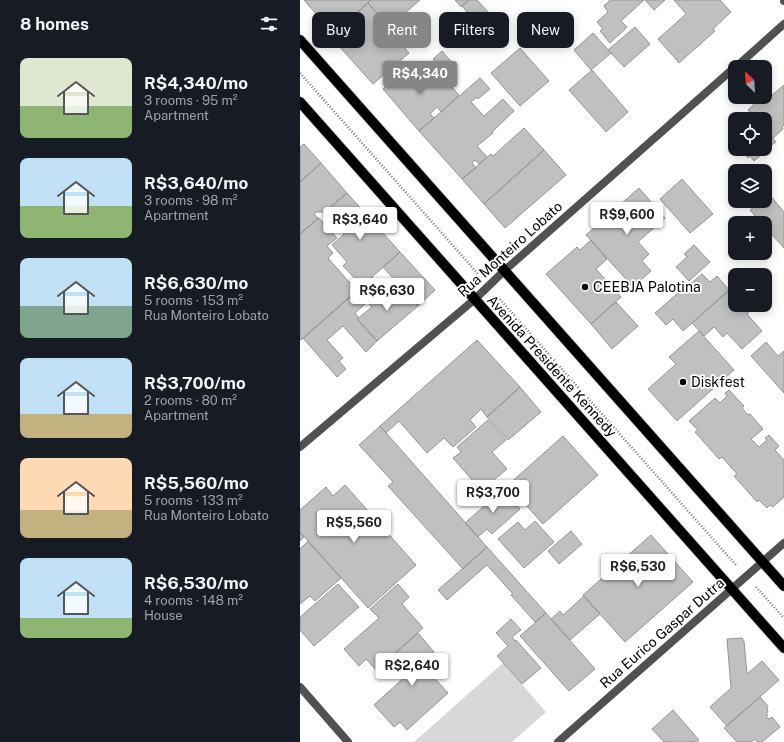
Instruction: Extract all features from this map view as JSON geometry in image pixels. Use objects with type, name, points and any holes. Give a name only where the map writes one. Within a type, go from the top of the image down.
[{"type":"main road","name":"Avenida Presidente Kennedy","points":[[300,40],[784,586]]},
{"type":"main road","name":"Avenida Presidente Kennedy","points":[[300,102],[784,648]]},
{"type":"street","name":"Rua Monteiro Lobato","points":[[743,60],[784,24]]},
{"type":"street","name":"Rua Monteiro Lobato","points":[[300,447],[474,299],[728,73]]},
{"type":"street","name":"Rua Eurico Gaspar Dutra","points":[[558,742],[784,543]]},
{"type":"street","points":[[300,687],[348,742]]},
{"type":"path","points":[[300,73],[784,618]]},
{"type":"shaded area","points":[[503,663],[546,712],[512,742],[414,742]]},
{"type":"building","points":[[304,0],[371,0],[358,12],[314,12]]},
{"type":"building","points":[[371,0],[420,0],[406,12],[376,12],[368,3]]},
{"type":"building","points":[[455,0],[469,0],[461,7]]},
{"type":"building","points":[[469,0],[477,0],[488,12],[467,12],[462,6]]},
{"type":"building","points":[[610,0],[644,0],[621,21],[627,27],[610,43],[600,31],[603,29],[597,22],[608,12],[604,6]]},
{"type":"building","points":[[645,0],[665,0],[654,10]]},
{"type":"building","points":[[674,0],[720,0],[731,12],[713,29],[715,31],[679,63],[658,39],[686,14]]},
{"type":"building","points":[[368,3],[376,12],[373,12],[373,48],[405,48],[409,53],[373,84],[341,48],[365,48],[365,12],[358,12]]},
{"type":"building","points":[[635,27],[650,44],[624,67],[608,50]]},
{"type":"building","points":[[593,33],[611,53],[591,70],[574,50]]},
{"type":"building","points":[[520,48],[549,81],[520,106],[491,73]]},
{"type":"building","points":[[442,51],[455,66],[446,74],[433,59]]},
{"type":"building","points":[[412,63],[421,74],[426,69],[436,81],[442,76],[459,95],[441,112],[437,107],[430,114],[434,118],[419,131],[383,89]]},
{"type":"building","points":[[592,70],[628,112],[606,132],[569,90]]},
{"type":"building","points":[[480,78],[490,89],[478,99],[477,97],[471,102],[484,116],[503,99],[514,111],[492,132],[493,133],[477,146],[487,157],[479,164],[475,160],[472,163],[476,168],[462,179],[419,131]]},
{"type":"building","points":[[784,85],[784,125],[782,127],[783,129],[773,138],[772,112],[750,112],[748,110],[754,104],[772,104],[772,95]]},
{"type":"building","points":[[524,128],[544,150],[484,204],[462,179],[491,154],[493,156]]},
{"type":"building","points":[[772,137],[776,142],[772,145]]},
{"type":"building","points":[[304,144],[321,163],[300,182],[300,147]]},
{"type":"building","points":[[544,150],[566,175],[505,228],[484,204]]},
{"type":"building","points":[[750,156],[760,156],[754,161]]},
{"type":"building","points":[[321,163],[347,193],[325,212],[316,212],[314,214],[318,218],[300,234],[300,182]]},
{"type":"building","points":[[682,179],[713,214],[690,233],[660,199]]},
{"type":"building","points":[[639,188],[665,218],[638,242],[649,254],[642,261],[651,271],[633,287],[586,235]]},
{"type":"building","points":[[347,193],[400,252],[362,286],[343,266],[347,262],[332,245],[344,234],[325,212]]},
{"type":"building","points":[[772,198],[784,212],[784,248],[772,235],[772,216],[755,216],[750,210],[752,208],[772,208]]},
{"type":"building","points":[[319,218],[337,238],[327,246],[333,253],[328,258],[357,291],[301,340],[300,234]]},
{"type":"building","name":"CEEBJA Palotina","points":[[591,240],[607,259],[596,269],[621,297],[591,324],[546,274],[577,247],[580,250]]},
{"type":"building","points":[[694,245],[710,262],[689,281],[676,267],[687,257],[684,254]]},
{"type":"building","points":[[400,252],[435,290],[418,306],[383,267]]},
{"type":"building","points":[[702,274],[710,282],[717,276],[728,289],[728,291],[683,331],[673,319],[666,325],[655,313],[678,293],[679,294]]},
{"type":"building","points":[[372,277],[382,289],[355,313],[359,318],[357,319],[377,341],[366,352],[343,326],[327,340],[343,358],[339,361],[346,369],[337,377],[303,338]]},
{"type":"building","points":[[397,283],[418,306],[377,341],[357,319],[372,307],[368,303],[378,294],[381,297]]},
{"type":"building","points":[[728,292],[728,312],[749,312],[747,314],[762,331],[742,349],[727,333],[723,337],[714,327],[704,336],[692,323]]},
{"type":"building","points":[[616,302],[638,326],[612,349],[591,324]]},
{"type":"building","points":[[699,331],[734,370],[677,421],[648,389],[676,364],[669,357]]},
{"type":"building","points":[[477,340],[520,387],[487,417],[481,409],[470,420],[476,427],[453,447],[444,438],[427,453],[399,421],[386,433],[380,426]]},
{"type":"building","points":[[766,342],[778,356],[784,351],[784,393],[751,356]]},
{"type":"building","points":[[520,387],[541,412],[508,440],[487,417]]},
{"type":"building","points":[[729,390],[744,406],[742,408],[748,415],[750,414],[763,429],[751,439],[759,447],[767,440],[765,438],[769,435],[779,446],[775,450],[784,460],[784,497],[773,507],[770,505],[767,508],[759,500],[757,502],[734,476],[737,474],[722,457],[719,459],[695,432],[698,430],[689,421],[715,398],[720,403],[727,396],[725,393]]},
{"type":"building","points":[[488,420],[506,440],[492,452],[507,469],[489,484],[487,481],[479,488],[453,458],[461,452],[457,447]]},
{"type":"building","points":[[380,426],[487,547],[463,569],[388,486],[393,482],[359,445]]},
{"type":"building","points":[[563,436],[598,475],[543,524],[508,485]]},
{"type":"building","points":[[345,485],[416,565],[368,608],[300,532],[300,510],[326,487],[333,496]]},
{"type":"building","points":[[503,489],[520,509],[492,534],[487,529],[478,537],[465,523]]},
{"type":"building","points":[[535,521],[554,542],[524,568],[498,539],[518,522],[525,530]]},
{"type":"building","points":[[571,531],[582,544],[559,564],[548,551]]},
{"type":"building","points":[[300,532],[304,537],[300,541]]},
{"type":"building","points":[[651,535],[693,582],[625,642],[583,595]]},
{"type":"building","points":[[308,541],[341,578],[315,601],[310,596],[300,604],[300,549]]},
{"type":"building","points":[[487,547],[546,613],[535,622],[511,595],[513,594],[487,565],[447,600],[438,590]]},
{"type":"building","points":[[338,584],[359,607],[314,646],[300,630],[300,617]]},
{"type":"building","points":[[398,584],[409,597],[402,604],[423,628],[376,670],[366,659],[359,666],[344,649],[379,618],[370,609]]},
{"type":"building","points":[[584,596],[600,614],[570,640],[551,619],[560,611],[563,615]]},
{"type":"building","points":[[546,613],[595,669],[569,691],[520,636]]},
{"type":"building","points":[[511,619],[521,630],[512,637],[541,668],[522,684],[497,656],[508,646],[496,633]]},
{"type":"building","points":[[418,633],[434,652],[421,663],[448,693],[407,730],[400,722],[394,727],[374,705],[407,675],[391,657]]},
{"type":"building","points":[[742,638],[744,641],[747,674],[762,661],[779,680],[727,726],[710,707],[731,688],[727,639]]},
{"type":"building","points":[[760,697],[768,706],[768,712],[766,714],[768,715],[766,717],[769,719],[772,717],[780,727],[762,742],[757,742],[755,739],[751,742],[737,742],[724,728]]},
{"type":"building","points":[[673,710],[699,740],[696,742],[664,742],[652,729]]},
{"type":"place","name":"CEEBJA Palotina","points":[[585,287]]},
{"type":"place","name":"Diskfest","points":[[683,382]]}]
